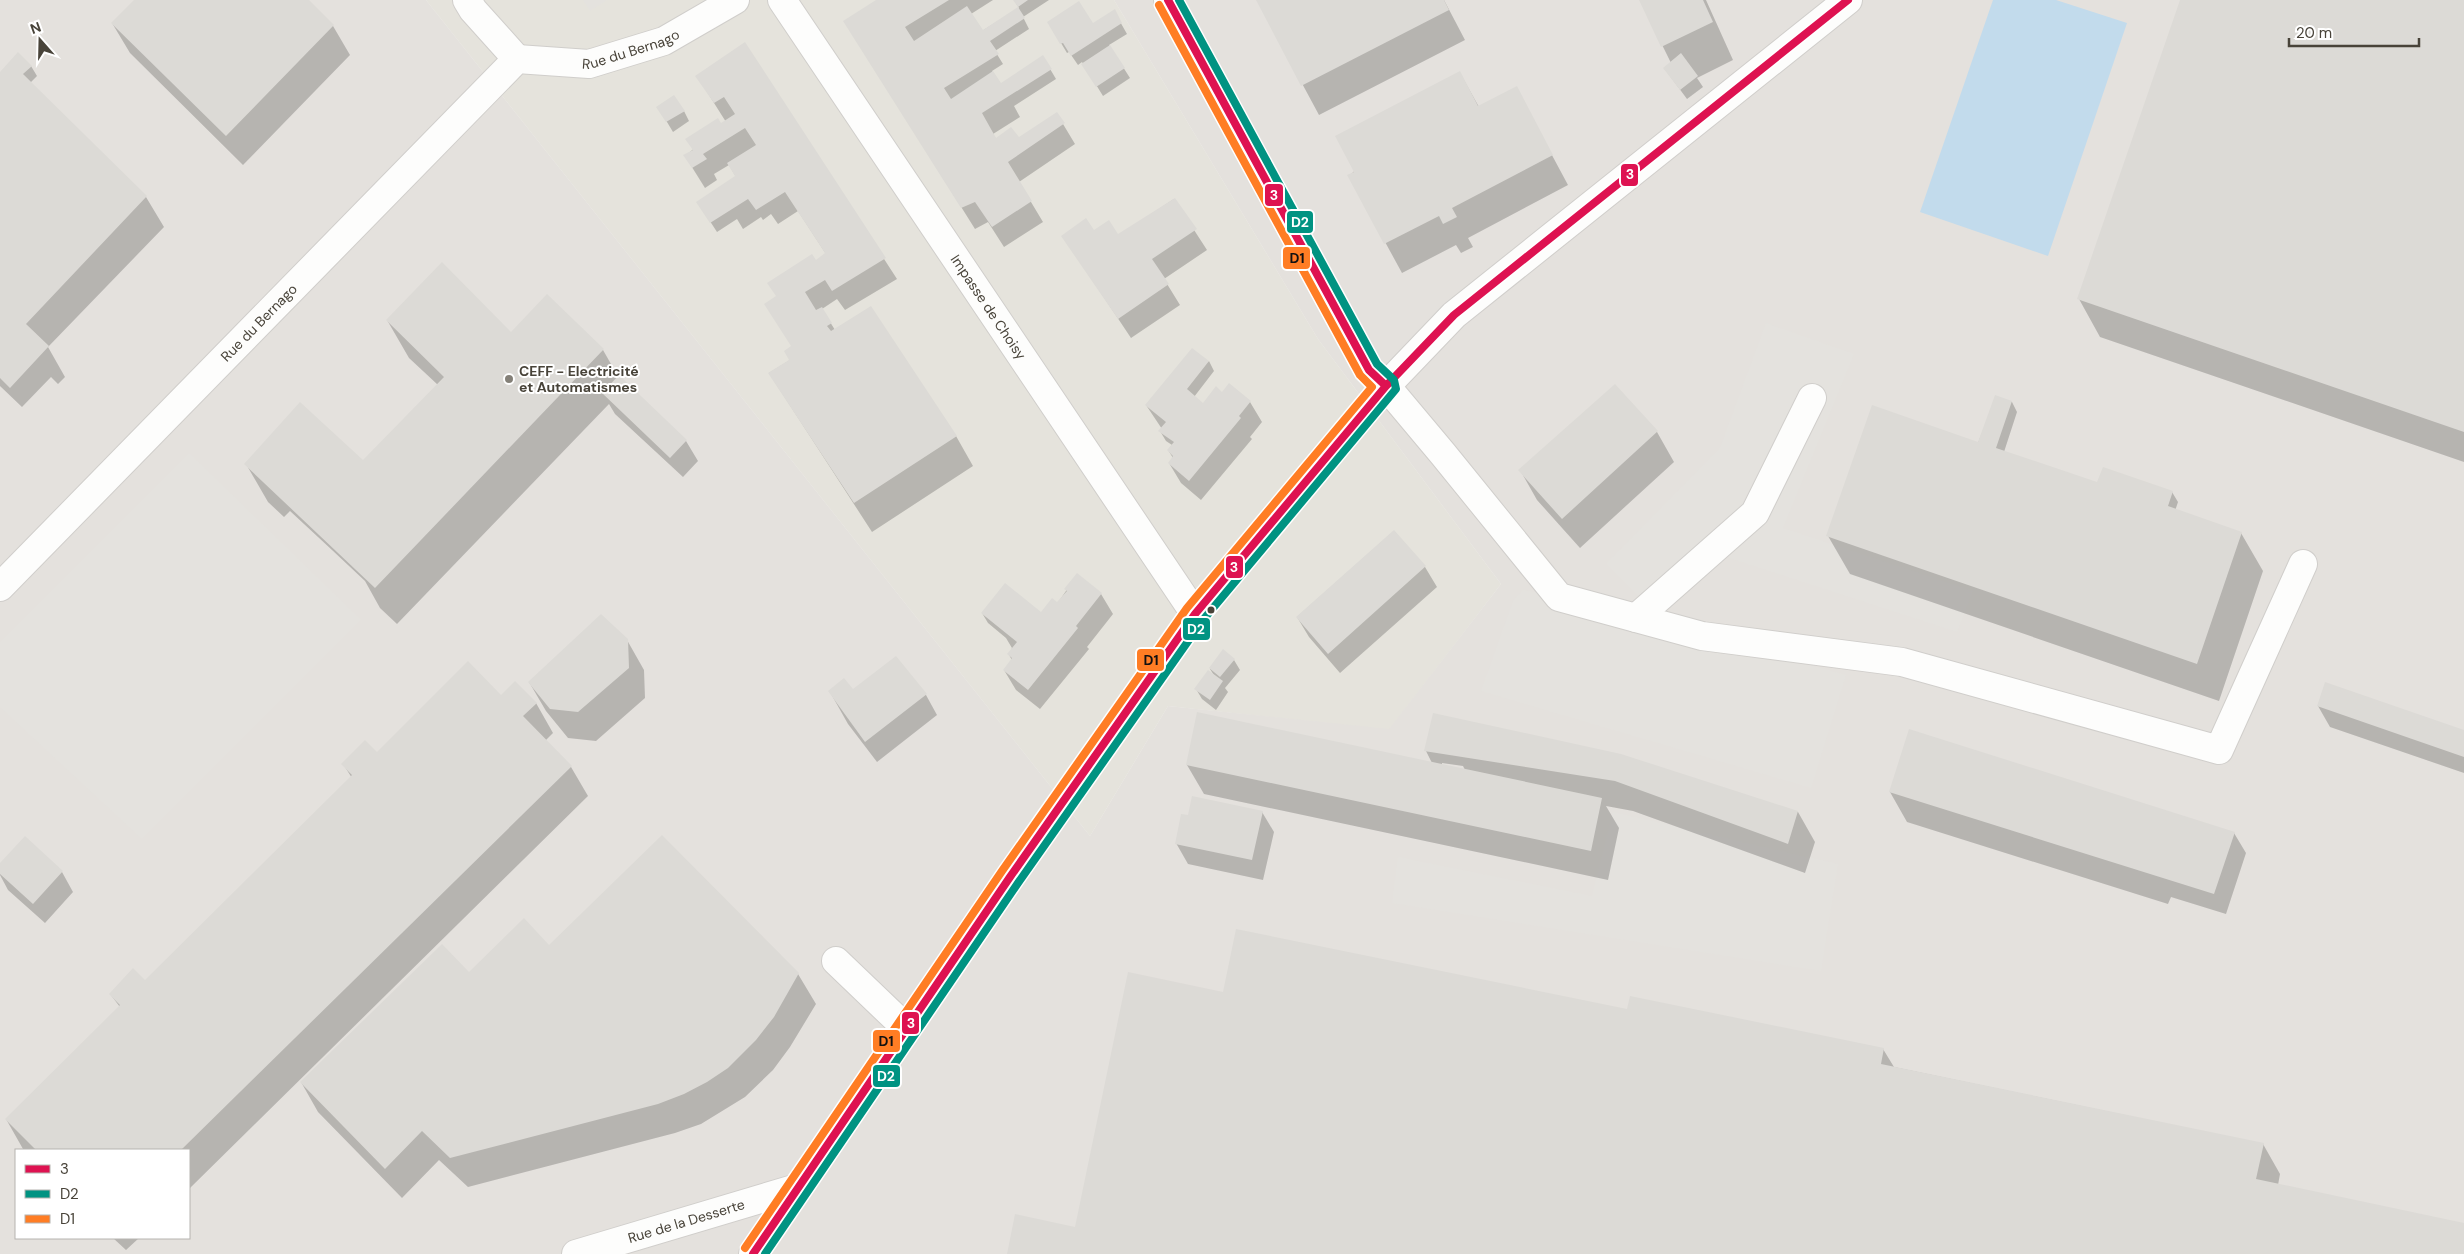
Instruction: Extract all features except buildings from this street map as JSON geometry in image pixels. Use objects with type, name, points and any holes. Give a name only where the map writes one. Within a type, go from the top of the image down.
[{"type":"street","points":[[467,0],[473,10],[517,59]]},
{"type":"street","name":"Rue du Bernago","points":[[0,587],[517,59],[589,64],[664,41],[735,0]]},
{"type":"street","name":"Impasse de Choisy","points":[[782,0],[1195,614]]},
{"type":"street","points":[[1168,0],[1369,370],[1386,386],[1559,597],[1702,636],[1902,662],[2219,750],[2303,564]]},
{"type":"street","points":[[753,1254],[906,1028],[1195,614],[1386,386],[1454,315],[1848,0]]},
{"type":"street","points":[[1636,618],[1755,513],[1812,398]]},
{"type":"street","points":[[836,960],[906,1028]]},
{"type":"street","name":"Rue de la Desserte","points":[[576,1254],[797,1188]]},
{"type":"shaded area","points":[[0,0],[426,0],[1090,836],[1168,706],[1389,729],[1501,584],[1318,339],[1114,0],[2464,0],[2464,1254],[0,1254]]},
{"type":"shaded area","points":[[426,0],[1114,0],[1318,339],[1501,584],[1389,730],[1168,706],[1090,836]]},
{"type":"shaded area","points":[[583,0],[607,0],[590,11]]},
{"type":"shaded area","points":[[1766,323],[1854,354],[1783,528],[1973,591],[1957,632],[1711,552],[1649,607],[1606,564],[1720,448]]},
{"type":"shaded area","points":[[189,453],[361,620],[142,839],[0,707],[0,642]]},
{"type":"shaded area","points":[[1523,590],[1559,597],[1846,675],[1811,788],[1481,691],[1513,601]]},
{"type":"shaded area","points":[[1613,812],[1838,864],[1821,971],[1392,903],[1398,857],[1592,896]]},
{"type":"water","points":[[1993,0],[2056,0],[2127,23],[2048,256],[1920,212]]},
{"type":"transit line","name":"3","points":[[1168,0],[1369,370],[1386,386]]},
{"type":"transit line","name":"D2","points":[[765,1254],[1018,883],[1203,620],[1396,389],[1394,380],[1377,364],[1179,0]]},
{"type":"transit line","name":"3","points":[[753,1254],[1010,877],[1195,614],[1386,386],[1454,315],[1848,0]]},
{"type":"transit line","name":"D1","points":[[745,1248],[1002,871],[1187,608],[1372,387],[1360,375],[1159,5]]},
{"type":"place","name":"CEFF - Electricité et Automatismes","points":[[509,379]]}]
